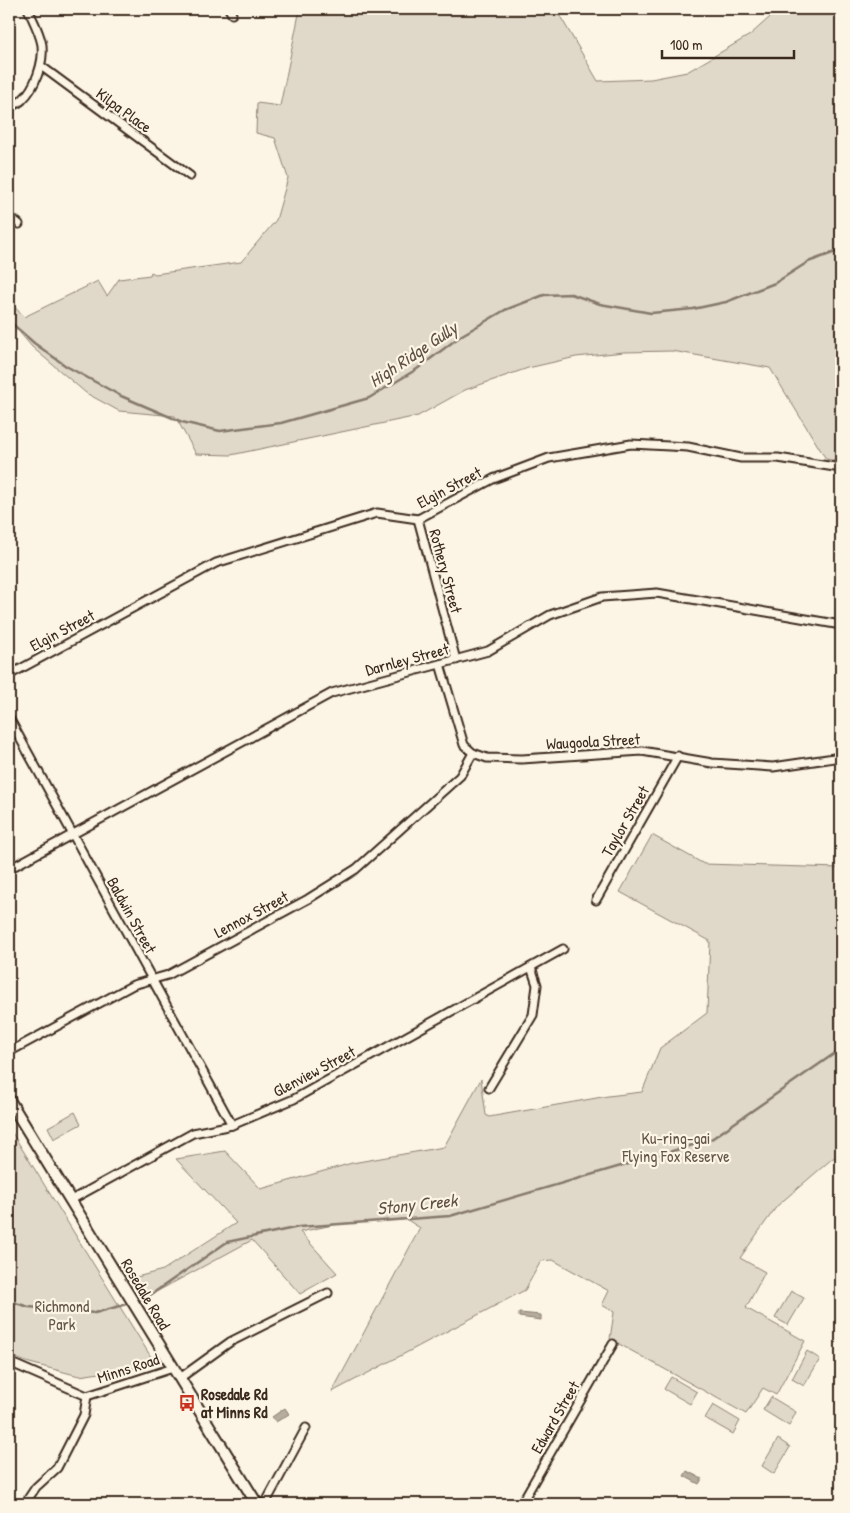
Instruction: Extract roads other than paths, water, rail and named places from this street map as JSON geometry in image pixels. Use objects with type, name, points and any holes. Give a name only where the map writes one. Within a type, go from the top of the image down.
[{"type":"street","points":[[9,108],[22,100],[33,84],[41,66],[42,46],[36,25],[28,9]]},
{"type":"street","name":"Kilpa Place","points":[[41,66],[190,176]]},
{"type":"street","points":[[9,216],[19,224]]},
{"type":"street","name":"Elgin Street","points":[[9,675],[216,563],[378,513],[418,519],[494,479],[548,458],[631,444],[688,447],[741,458],[778,458],[841,468]]},
{"type":"street","name":"Rothery Street","points":[[418,519],[456,660]]},
{"type":"street","name":"Darnley Street","points":[[9,869],[332,693],[488,650],[550,615],[602,597],[657,593],[841,625]]},
{"type":"street","points":[[440,664],[464,745],[473,753]]},
{"type":"street","name":"Baldwin Street","points":[[9,718],[232,1125]]},
{"type":"street","name":"Waugoola Street","points":[[473,753],[487,758],[522,758],[642,751],[712,763],[773,767],[841,757]]},
{"type":"street","name":"Lennox Street","points":[[9,1052],[133,984],[168,974],[308,899],[356,869],[460,776],[473,753]]},
{"type":"street","name":"Taylor Street","points":[[596,900],[678,756]]},
{"type":"street","name":"Glenview Street","points":[[71,1200],[193,1133],[232,1125],[294,1099],[563,949]]},
{"type":"street","points":[[489,1088],[533,1015],[537,985],[531,967]]},
{"type":"street","name":"Rosedale Road","points":[[9,1100],[257,1504]]},
{"type":"street","name":"Minns Road","points":[[180,1378],[230,1342],[328,1293]]},
{"type":"street","name":"Edward Street","points":[[521,1504],[613,1344]]},
{"type":"street","name":"Minns Road","points":[[9,1362],[87,1396],[173,1368]]},
{"type":"street","points":[[28,1504],[28,1499],[36,1487],[57,1468],[84,1415],[87,1396]]},
{"type":"street","points":[[265,1504],[306,1428]]},
{"type":"waterway","name":"High Ridge Gully","points":[[9,321],[34,343],[66,366],[121,396],[182,422],[220,431],[281,423],[369,398],[417,369],[462,335],[505,310],[544,295],[571,294],[600,304],[651,313],[693,309],[726,302],[775,283],[808,262],[841,250]]},
{"type":"waterway","name":"Stony Creek","points":[[135,1301],[146,1298],[227,1242],[299,1227],[450,1216],[710,1140],[841,1049]]},
{"type":"waterway","name":"Stony Creek","points":[[9,1301],[29,1307],[95,1313],[130,1303]]},
{"type":"place","name":"Rosedale Rd at Minns Rd","points":[[187,1403]]},
{"type":"park label","name":"Ku-ring-gai Flying Fox Reserve","points":[[676,1147]]},
{"type":"park label","name":"Richmond Park","points":[[62,1315]]}]
